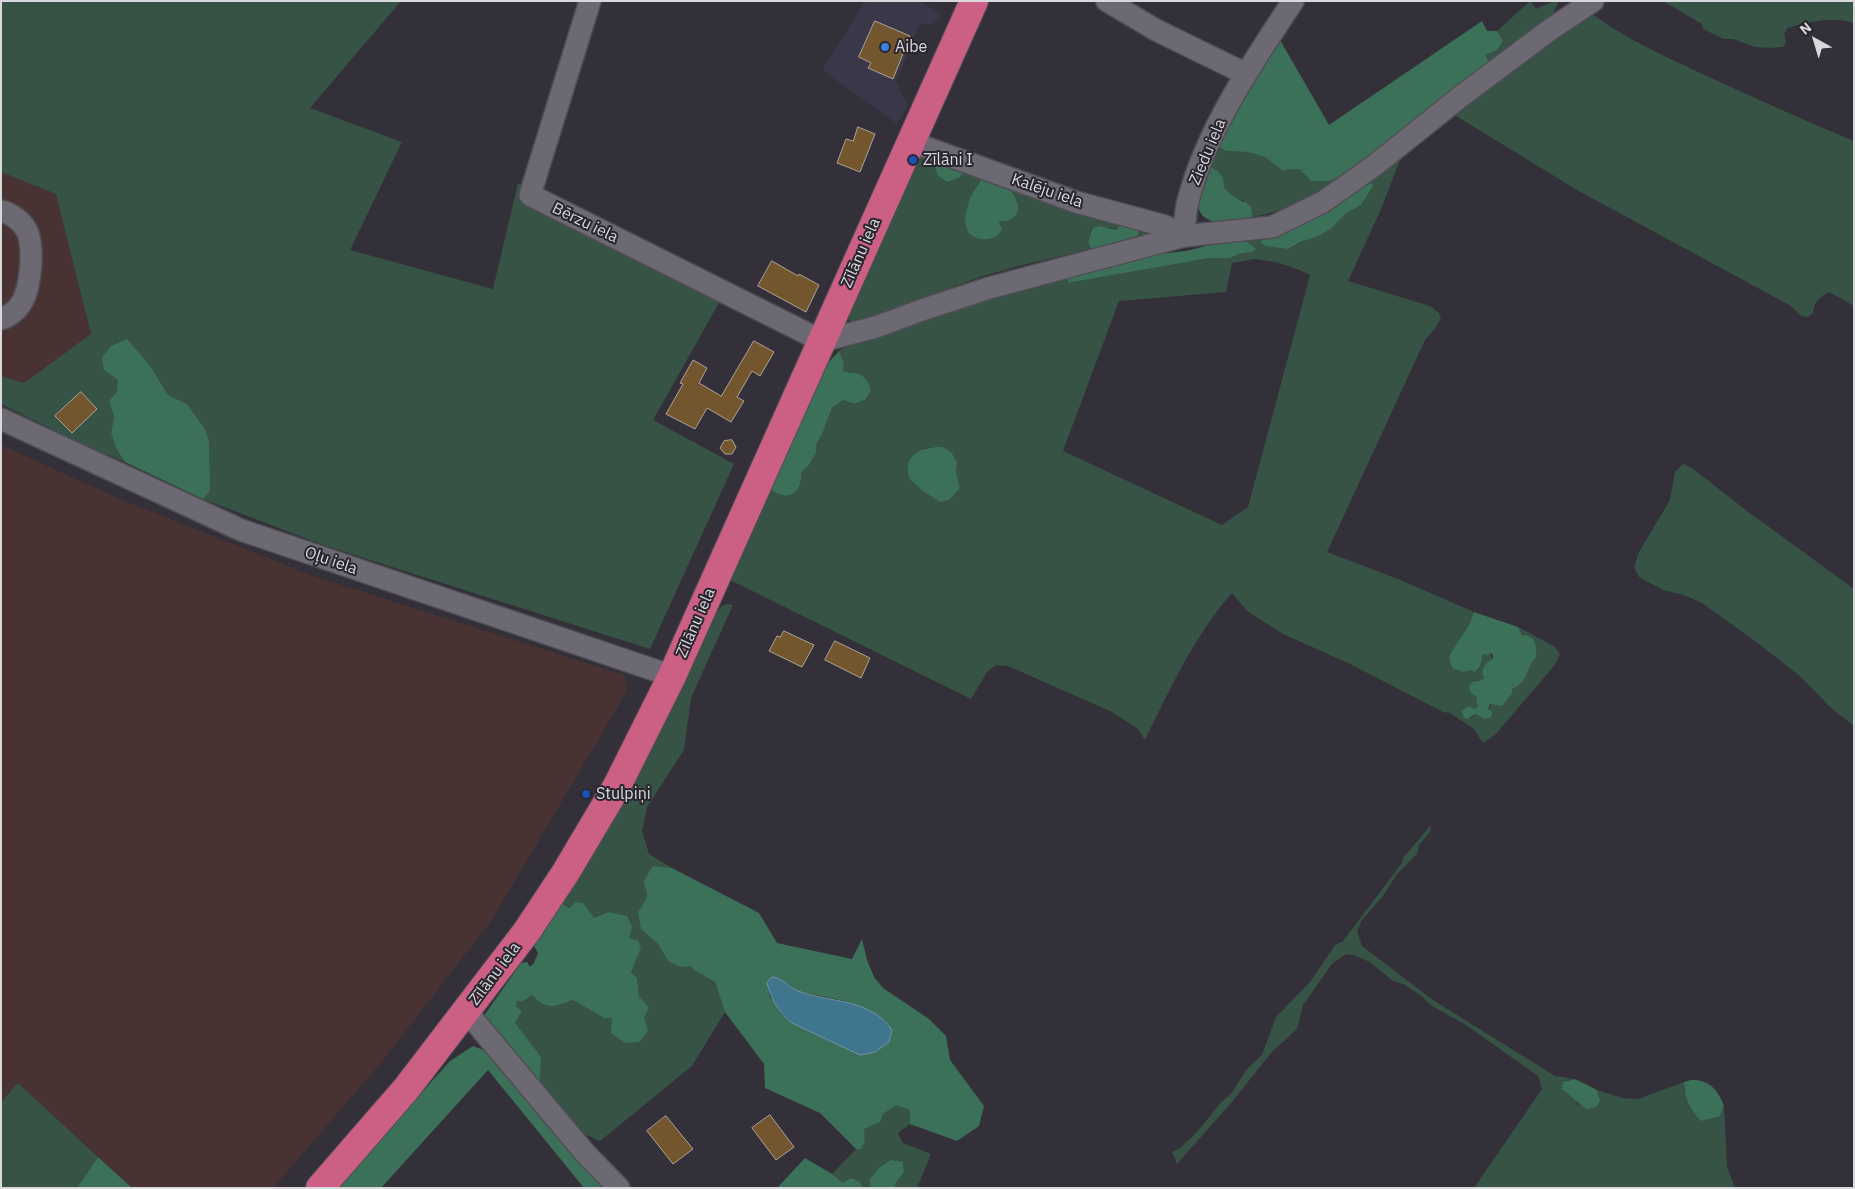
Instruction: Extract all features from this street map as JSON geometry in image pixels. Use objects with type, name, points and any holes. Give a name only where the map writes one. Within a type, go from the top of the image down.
[{"type":"highway","name":"Zīlānu iela","points":[[320,1188],[406,1089],[467,1012],[527,931],[566,872],[617,786],[672,676],[974,1]]},
{"type":"street","name":"Bērzu iela","points":[[590,1],[530,195],[822,341]]},
{"type":"street","points":[[1107,1],[1156,30],[1246,74]]},
{"type":"street","name":"Ziedu iela","points":[[1184,236],[1187,204],[1196,175],[1217,127],[1246,74],[1293,1]]},
{"type":"street","points":[[1551,29],[1565,1]]},
{"type":"street","points":[[822,341],[876,327],[989,288],[1184,236],[1272,227],[1323,202],[1375,165],[1551,29],[1594,1]]},
{"type":"street","name":"Kalēju iela","points":[[911,142],[1076,202],[1165,226],[1184,236]]},
{"type":"street","points":[[1,211],[17,219],[26,230],[30,243],[31,260],[27,291],[21,305],[13,313],[1,319]]},
{"type":"street","name":"Oļu iela","points":[[1,419],[241,530],[672,676]]},
{"type":"street","points":[[467,1012],[585,1153],[619,1188]]},
{"type":"shaded area","points":[[865,1],[921,1],[942,15],[934,23],[927,25],[920,23],[896,82],[908,106],[897,124],[822,70]]},
{"type":"shaded area","points":[[1,172],[56,194],[91,335],[24,383],[1,376]]},
{"type":"shaded area","points":[[1,445],[120,499],[313,576],[624,675],[627,691],[491,921],[380,1064],[273,1188],[132,1188],[18,1083],[1,1102]]},
{"type":"green space","points":[[1,1],[401,1],[310,108],[402,142],[350,250],[493,289],[518,183],[729,285],[653,420],[734,464],[650,649],[323,545],[203,499],[210,491],[205,429],[187,404],[168,395],[151,367],[104,370],[119,380],[117,391],[109,401],[114,417],[111,433],[116,448],[125,462],[82,444],[1,404],[1,376],[24,383],[91,334],[56,194],[1,172]]},
{"type":"green space","points":[[1530,1],[1536,9],[1554,1],[1559,1],[1554,12],[1542,24],[1489,62],[1484,55],[1497,50],[1503,41],[1497,31]]},
{"type":"green space","points":[[1663,1],[1854,1],[1854,23],[1829,20],[1803,24],[1787,28],[1784,34],[1786,43],[1783,47],[1755,47],[1733,39],[1724,39],[1703,29],[1702,24]]},
{"type":"green space","points":[[1592,14],[1629,38],[1669,58],[1854,141],[1854,306],[1829,292],[1818,300],[1813,313],[1808,317],[1801,316],[1791,306],[1577,190],[1453,114],[1559,33]]},
{"type":"green space","points":[[1482,21],[1487,31],[1497,31],[1503,41],[1497,50],[1485,55],[1489,62],[1469,81],[1422,113],[1387,146],[1350,171],[1330,181],[1311,181],[1300,169],[1282,170],[1265,157],[1248,152],[1226,151],[1217,146],[1255,78],[1280,40],[1329,125]]},
{"type":"green space","points":[[1217,146],[1226,151],[1249,152],[1265,157],[1282,170],[1300,168],[1350,171],[1303,200],[1278,210],[1252,217],[1252,211],[1243,200],[1236,199],[1205,168]]},
{"type":"green space","points":[[917,155],[936,157],[941,179],[947,182],[959,178],[967,168],[982,177],[971,196],[1001,226],[999,221],[1018,202],[1005,183],[1154,233],[1138,236],[1138,230],[1121,225],[1116,230],[1108,227],[1088,242],[1091,249],[983,276],[854,323],[849,320],[848,316]]},
{"type":"green space","points":[[936,157],[967,168],[959,178],[948,182],[938,175],[935,165]]},
{"type":"green space","points":[[1401,157],[1382,207],[1348,281],[1430,306],[1438,312],[1441,318],[1425,340],[1327,552],[1398,579],[1474,612],[1466,631],[1454,647],[1480,666],[1483,654],[1491,653],[1491,659],[1490,666],[1477,691],[1478,706],[1474,709],[1470,719],[1476,714],[1485,718],[1488,709],[1493,703],[1517,686],[1528,671],[1529,655],[1518,627],[1555,647],[1560,654],[1554,666],[1495,735],[1483,743],[1474,729],[1450,713],[1443,712],[1348,663],[1283,634],[1247,611],[1232,593],[1194,645],[1173,682],[1145,740],[1138,729],[1112,712],[1008,666],[996,665],[987,672],[971,699],[730,580],[770,489],[787,496],[796,491],[801,480],[801,473],[809,465],[816,453],[816,445],[832,408],[843,400],[854,404],[865,400],[871,391],[852,372],[843,372],[844,364],[839,351],[847,346],[969,303],[1072,276],[1068,278],[1066,283],[1210,258],[1230,258],[1252,252],[1255,249],[1245,240],[1263,237],[1288,249],[1332,228],[1344,215],[1361,205],[1374,185],[1369,183]],"holes":[[[1255,259],[1283,264],[1310,275],[1248,507],[1222,525],[1063,451],[1119,301],[1226,292],[1232,263]],[[942,447],[956,462],[960,488],[915,454],[926,448]]]},
{"type":"green space","points":[[1210,167],[1221,175],[1224,187],[1234,197],[1250,206],[1252,217],[1228,222],[1212,221],[1205,218],[1200,212],[1197,201],[1205,168]]},
{"type":"green space","points":[[982,177],[1005,183],[1018,204],[1015,216],[1005,221],[999,221],[1002,230],[995,237],[988,239],[982,239],[970,234],[966,223],[970,198]]},
{"type":"green space","points":[[1369,183],[1374,185],[1361,205],[1344,215],[1332,228],[1318,236],[1288,249],[1266,246],[1261,243],[1263,237],[1295,227],[1325,213]]},
{"type":"green space","points":[[1121,225],[1133,225],[1138,230],[1138,236],[1091,249],[1088,242],[1093,228],[1099,226],[1116,230]]},
{"type":"green space","points":[[1245,240],[1256,249],[1252,252],[1230,258],[1210,258],[1067,283],[1068,278],[1072,276],[1150,255],[1186,251],[1226,241]]},
{"type":"green space","points":[[127,339],[151,367],[168,395],[187,404],[205,429],[209,442],[210,491],[203,499],[125,462],[116,448],[111,433],[114,417],[109,401],[117,391],[118,380],[104,370],[102,358],[111,346]]},
{"type":"green space","points":[[839,351],[844,364],[843,372],[858,374],[865,378],[871,391],[865,400],[854,404],[843,400],[832,408],[816,445],[816,453],[809,465],[801,473],[801,480],[796,491],[787,496],[776,493],[770,489],[819,377]]},
{"type":"green space","points":[[942,447],[951,452],[957,462],[956,471],[960,488],[949,500],[940,502],[923,491],[909,478],[908,466],[913,455],[917,452],[927,448]]},
{"type":"green space","points":[[1683,464],[1692,468],[1747,511],[1854,589],[1854,726],[1830,707],[1800,676],[1702,603],[1684,595],[1663,590],[1639,577],[1634,567],[1639,552],[1670,500],[1675,472]]},
{"type":"green space","points":[[727,604],[733,605],[691,698],[684,750],[647,807],[642,831],[649,854],[672,868],[653,867],[647,889],[641,929],[658,944],[668,961],[691,966],[694,970],[715,982],[725,1012],[692,1066],[600,1141],[586,1135],[580,1138],[539,1094],[515,1023],[522,1011],[516,1006],[516,1001],[522,1002],[532,995],[542,1004],[551,1006],[573,1000],[604,1018],[644,1018],[637,978],[631,972],[629,938],[608,912],[594,918],[561,903],[627,795],[716,613],[722,606]]},
{"type":"green space","points":[[1474,612],[1518,627],[1522,635],[1533,639],[1536,649],[1536,657],[1522,682],[1512,689],[1512,694],[1502,706],[1490,704],[1488,709],[1492,712],[1491,717],[1485,719],[1476,714],[1467,719],[1463,717],[1462,710],[1469,706],[1474,709],[1478,706],[1477,697],[1471,693],[1469,687],[1472,682],[1480,681],[1484,678],[1483,669],[1493,658],[1492,653],[1483,654],[1480,666],[1475,672],[1471,670],[1463,672],[1452,668],[1449,657],[1469,625]]},
{"type":"green space","points":[[1431,825],[1430,832],[1419,845],[1417,854],[1397,874],[1383,896],[1362,920],[1357,931],[1362,946],[1433,1000],[1555,1076],[1575,1079],[1567,1080],[1578,1105],[1600,1101],[1597,1090],[1622,1098],[1638,1099],[1684,1082],[1684,1091],[1720,1116],[1724,1106],[1727,1167],[1735,1188],[1474,1188],[1542,1089],[1538,1076],[1466,1025],[1432,1006],[1420,995],[1403,984],[1393,981],[1370,962],[1346,954],[1332,964],[1303,1005],[1297,1029],[1272,1052],[1231,1103],[1177,1164],[1172,1152],[1180,1148],[1197,1132],[1222,1101],[1231,1094],[1246,1070],[1262,1055],[1276,1017],[1310,982],[1335,945],[1343,941],[1402,863],[1403,858]]},
{"type":"green space","points":[[653,866],[672,868],[759,913],[777,943],[852,959],[862,939],[867,960],[874,977],[883,988],[929,1019],[946,1036],[950,1060],[984,1106],[979,1126],[957,1141],[910,1124],[910,1110],[896,1105],[883,1114],[880,1122],[864,1129],[865,1142],[861,1149],[856,1149],[820,1113],[765,1088],[764,1064],[725,1012],[715,982],[694,970],[691,966],[681,967],[668,961],[658,944],[641,929],[638,912],[647,894],[643,882]],"holes":[[[780,978],[796,991],[844,1001],[872,1012],[885,1021],[783,1016],[770,996],[767,983]]]},
{"type":"green space","points":[[575,902],[583,903],[594,918],[608,912],[627,916],[632,927],[629,938],[638,941],[641,947],[631,972],[637,978],[639,997],[649,1007],[644,1018],[648,1031],[639,1042],[625,1043],[611,1033],[612,1018],[604,1018],[573,1000],[551,1006],[542,1004],[532,995],[522,1002],[517,1001],[516,1006],[522,1011],[515,1023],[541,1057],[539,1094],[481,1020],[521,963],[527,962],[530,967],[534,963],[538,953],[534,946],[561,903],[570,908]]},
{"type":"green space","points":[[473,1046],[486,1051],[577,1158],[606,1188],[584,1188],[488,1070],[381,1188],[336,1188],[450,1061]]},
{"type":"green space","points":[[1575,1079],[1597,1090],[1600,1101],[1596,1107],[1587,1109],[1562,1089],[1563,1082]]},
{"type":"green space","points":[[1691,1080],[1703,1081],[1716,1090],[1724,1106],[1720,1116],[1701,1121],[1697,1117],[1685,1093],[1684,1082]]},
{"type":"green space","points":[[18,1083],[98,1157],[77,1188],[1,1188],[1,1102]]},
{"type":"green space","points":[[896,1104],[910,1110],[910,1124],[898,1133],[903,1143],[931,1154],[917,1188],[895,1187],[895,1184],[904,1172],[903,1162],[870,1179],[870,1188],[862,1188],[860,1182],[843,1183],[832,1174],[856,1149],[861,1149],[865,1142],[863,1129],[880,1122],[883,1114]]},
{"type":"green space","points":[[98,1157],[132,1188],[77,1188]]},
{"type":"green space","points":[[805,1158],[843,1183],[851,1178],[860,1182],[862,1188],[777,1188]]},
{"type":"green space","points":[[891,1160],[903,1162],[904,1172],[895,1184],[896,1188],[870,1188],[870,1179],[879,1168]]},
{"type":"water","points":[[772,977],[780,979],[798,991],[849,1003],[873,1012],[892,1030],[889,1042],[875,1052],[860,1055],[792,1023],[779,1010],[771,995],[767,983]]},
{"type":"building","name":"Aibe","points":[[875,21],[910,36],[893,79],[868,68],[871,63],[859,57]]},
{"type":"building","points":[[858,127],[875,134],[860,172],[837,163],[846,139],[853,141]]},
{"type":"building","points":[[772,261],[798,276],[799,274],[819,285],[806,312],[758,286]]},
{"type":"building","points":[[754,341],[774,352],[760,376],[752,371],[737,397],[744,401],[731,422],[707,408],[695,429],[666,414],[683,384],[680,383],[693,360],[707,368],[699,383],[721,396]]},
{"type":"building","points":[[81,392],[97,409],[72,433],[55,416]]},
{"type":"building","points":[[732,440],[736,447],[732,454],[725,454],[720,448],[724,441]]},
{"type":"building","points":[[784,631],[814,645],[802,667],[769,651],[777,636],[780,637]]},
{"type":"building","points":[[835,641],[870,658],[861,678],[825,660]]},
{"type":"building","points":[[770,1115],[794,1147],[776,1160],[752,1128]]},
{"type":"building","points":[[666,1116],[693,1149],[673,1164],[647,1131]]},
{"type":"place","name":"Aibe","points":[[885,47]]},
{"type":"place","name":"Zīlāni I","points":[[913,160]]},
{"type":"place","name":"Stulpiņi","points":[[586,794]]}]
